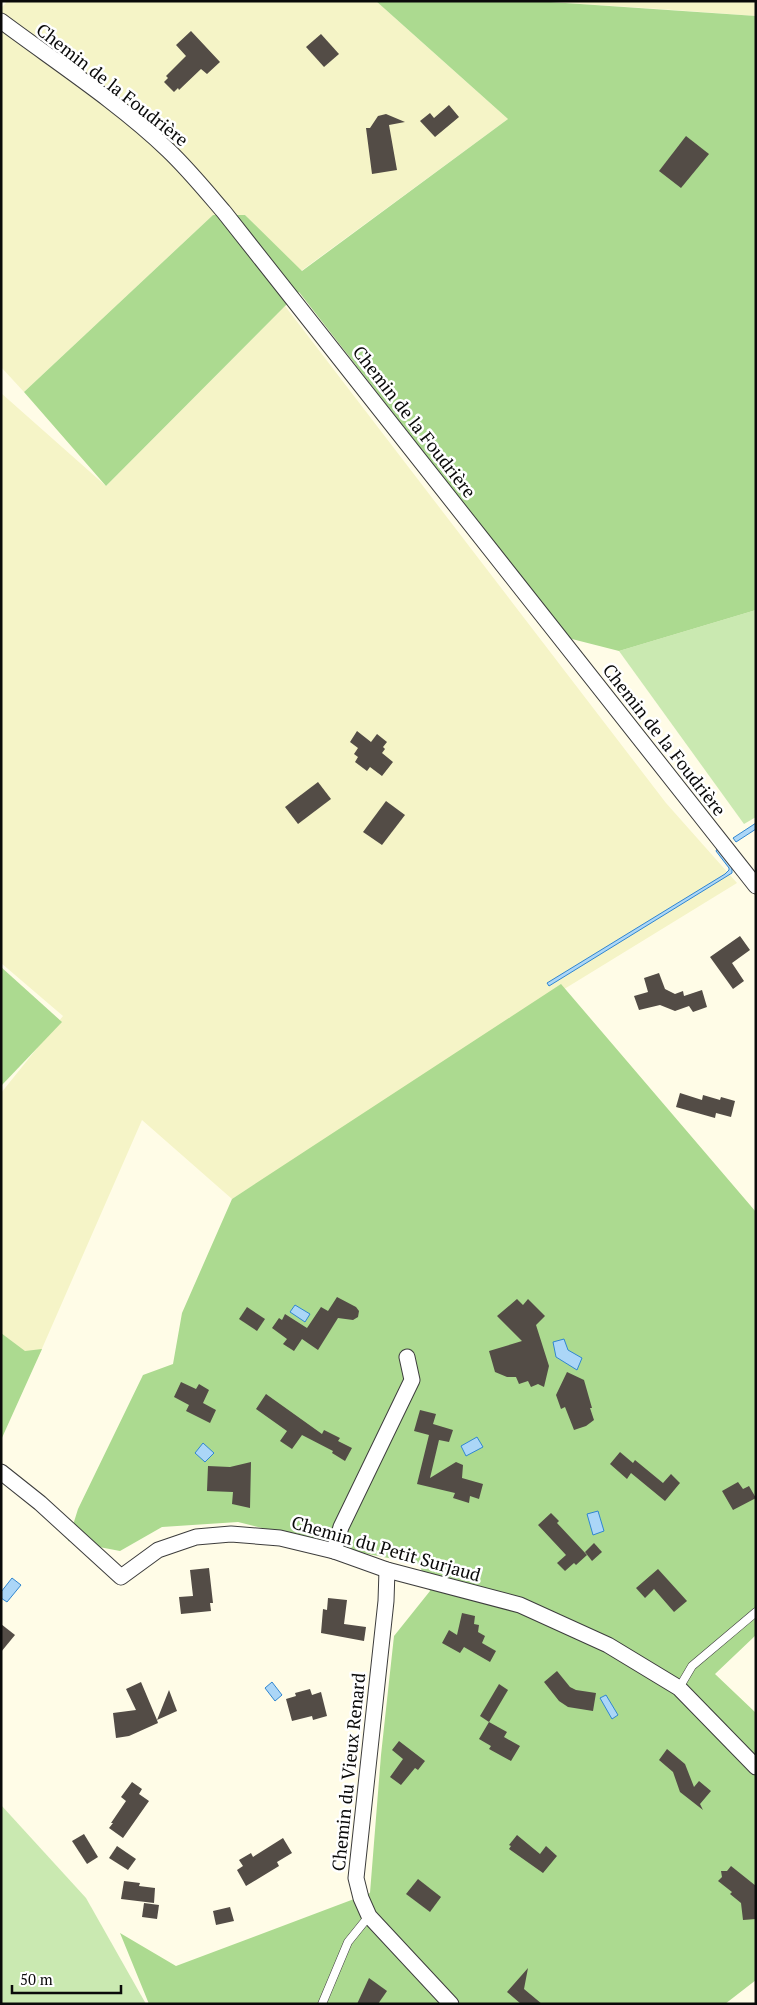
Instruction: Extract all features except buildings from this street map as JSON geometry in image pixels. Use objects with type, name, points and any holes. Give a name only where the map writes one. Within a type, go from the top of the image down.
[{"type":"street","name":"Chemin de la Foudrière","points":[[1,21],[119,109],[168,149],[196,179],[756,886]]},
{"type":"street","points":[[334,1551],[341,1527],[412,1380],[406,1357]]},
{"type":"street","name":"Chemin du Petit Surjaud","points":[[1,1472],[40,1503],[121,1577],[158,1550],[196,1537],[231,1534],[280,1538],[334,1551],[387,1570],[520,1605],[608,1645],[679,1688],[756,1767]]},
{"type":"street","name":"Chemin du Vieux Renard","points":[[387,1570],[386,1601],[356,1878],[360,1898],[369,1916],[451,2004]]},
{"type":"lane","points":[[679,1688],[692,1666],[756,1612]]},
{"type":"lane","points":[[322,2004],[348,1942],[369,1916]]},
{"type":"green space","points":[[4,1],[376,1],[508,119],[301,271],[245,215],[213,215],[24,392],[1,367],[1,8],[6,3]]},
{"type":"green space","points":[[376,1],[536,1],[756,16],[756,610],[619,651],[568,638],[299,292],[106,486],[24,392],[213,215],[245,215],[302,271],[508,119]]},
{"type":"green space","points":[[536,1],[756,1],[756,16],[660,9]]},
{"type":"green space","points":[[285,306],[666,803],[737,883],[561,991],[232,1199],[142,1120],[37,1360],[1,1335],[1,1093],[63,1016],[1,963],[1,393],[106,486]]},
{"type":"green space","points":[[756,610],[756,817],[744,824],[619,651]]},
{"type":"green space","points":[[1,967],[62,1022],[1,1086]]},
{"type":"green space","points":[[561,984],[756,1212],[756,1635],[715,1674],[756,1713],[756,1980],[725,2004],[149,2004],[120,1933],[176,1966],[370,1893],[381,1755],[394,1636],[430,1591],[419,1564],[368,1554],[238,1522],[162,1527],[120,1551],[68,1541],[78,1509],[143,1375],[173,1364],[182,1313],[232,1199]]},
{"type":"green space","points":[[1,1333],[25,1351],[42,1349],[1,1440]]},
{"type":"green space","points":[[1,1805],[86,1898],[146,2004],[1,2004]]},
{"type":"water","points":[[756,823],[756,829],[736,842],[733,838]]},
{"type":"water","points":[[717,849],[732,867],[732,873],[549,986],[547,983],[725,874],[729,868],[716,851]]},
{"type":"water","points":[[295,1305],[310,1314],[305,1322],[290,1312]]},
{"type":"water","points":[[564,1339],[568,1350],[582,1358],[577,1370],[556,1357],[553,1342]]},
{"type":"water","points":[[477,1437],[483,1447],[466,1456],[461,1446]]},
{"type":"water","points":[[203,1443],[214,1453],[205,1462],[195,1453]]},
{"type":"water","points":[[598,1511],[604,1531],[593,1535],[587,1514]]},
{"type":"water","points":[[12,1578],[21,1585],[7,1602],[1,1598],[1,1592]]},
{"type":"water","points":[[272,1682],[282,1695],[275,1701],[265,1688]]},
{"type":"water","points":[[606,1695],[618,1715],[612,1719],[600,1698]]}]
